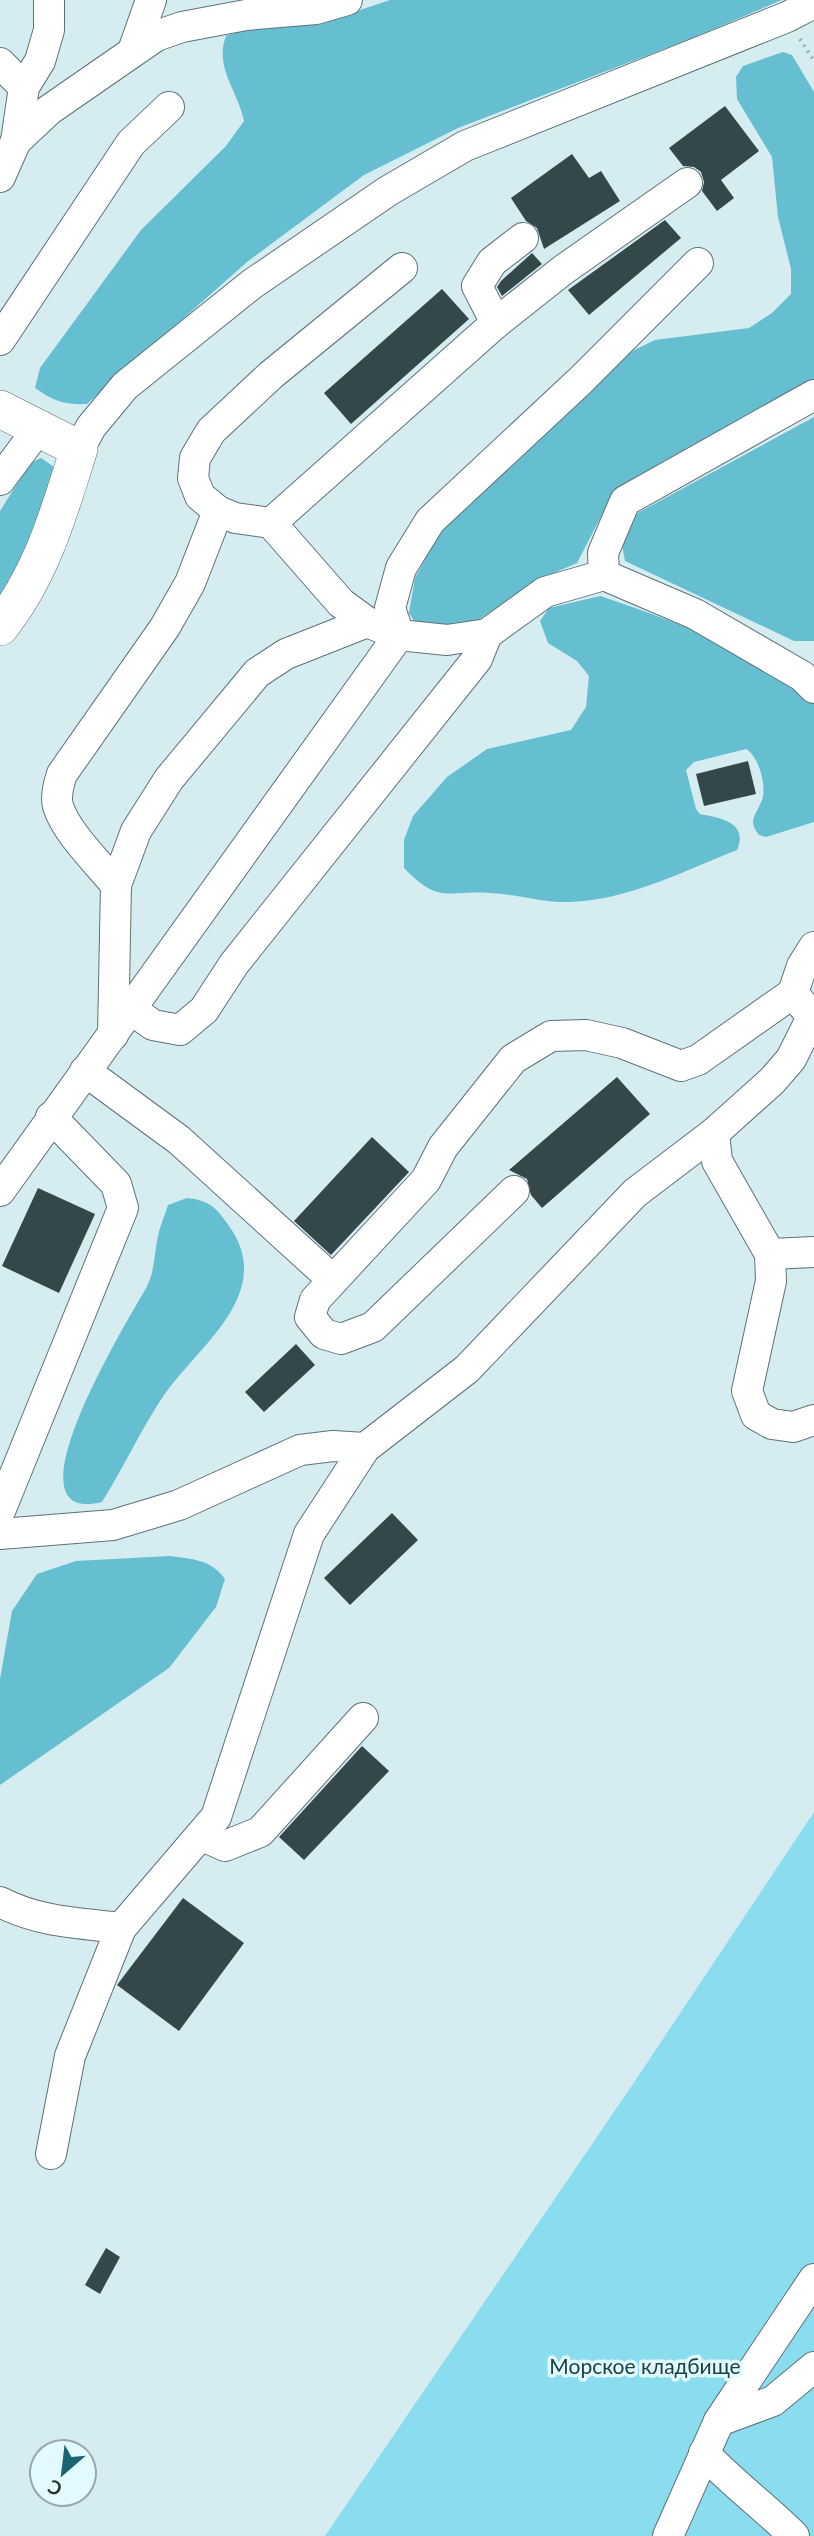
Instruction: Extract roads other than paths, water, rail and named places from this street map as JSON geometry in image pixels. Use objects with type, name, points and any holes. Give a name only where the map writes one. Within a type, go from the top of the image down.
[{"type":"main road","points":[[0,409],[79,449],[64,503],[45,554],[0,627]]},
{"type":"street","points":[[0,177],[16,141],[24,87],[40,61],[49,30],[49,0]]},
{"type":"street","points":[[133,51],[151,0]]},
{"type":"street","points":[[16,141],[49,110],[156,36],[182,27],[246,15],[316,9],[347,0]]},
{"type":"street","points":[[79,449],[91,426],[125,386],[252,284],[388,191],[465,146],[787,17],[814,3]]},
{"type":"street","points":[[0,63],[24,87]]},
{"type":"street","points":[[0,340],[131,143],[169,107]]},
{"type":"street","points":[[271,523],[496,323],[563,270],[687,183]]},
{"type":"street","points":[[496,323],[480,295],[480,277],[492,262],[523,238]]},
{"type":"street","points":[[399,635],[390,608],[401,568],[430,521],[580,382],[698,263]]},
{"type":"street","points":[[402,268],[271,375],[211,431],[195,458],[193,478],[200,496],[218,511],[271,523],[341,603],[367,622],[399,635],[447,640],[487,634],[545,592],[604,575],[695,614],[802,676],[814,688]]},
{"type":"street","points":[[604,575],[603,553],[625,501],[814,395]]},
{"type":"street","points":[[0,480],[38,429]]},
{"type":"street","points":[[116,885],[64,821],[57,803],[58,785],[62,774],[184,594],[218,511]]},
{"type":"street","points":[[113,1035],[116,885],[136,831],[169,779],[257,673],[286,654],[367,622]]},
{"type":"street","points":[[132,1010],[153,1026],[180,1030],[204,1010],[234,964],[477,659],[487,634]]},
{"type":"street","points":[[0,1191],[399,635]]},
{"type":"street","points":[[514,1191],[373,1327],[341,1339],[324,1334],[310,1317],[315,1300],[426,1180],[443,1147],[513,1059],[551,1035],[586,1035],[622,1043],[681,1066],[698,1059],[793,993],[802,966],[814,947]]},
{"type":"street","points":[[51,2154],[70,2056],[121,1928],[203,1836],[216,1817],[309,1534],[365,1448],[467,1370],[635,1193],[714,1133],[772,1081],[791,1059],[813,1017],[793,993]]},
{"type":"street","points":[[86,1071],[179,1140],[333,1280]]},
{"type":"street","points":[[0,1511],[123,1208],[116,1184],[51,1117]]},
{"type":"street","points":[[714,1133],[718,1161],[726,1180],[770,1254],[771,1281],[747,1391],[756,1415],[772,1424],[793,1427],[814,1420]]},
{"type":"street","points":[[770,1254],[814,1252]]},
{"type":"street","points":[[0,1534],[113,1525],[190,1500],[300,1450],[333,1446],[365,1448]]},
{"type":"street","points":[[203,1836],[225,1846],[260,1832],[363,1718]]},
{"type":"street","points":[[0,1902],[18,1912],[46,1919],[121,1928]]},
{"type":"street","points":[[668,2536],[719,2421],[814,2279]]},
{"type":"street","points":[[719,2421],[773,2402],[814,2367]]},
{"type":"street","points":[[704,2453],[794,2536]]},
{"type":"park label","name":"Морское кладбище","points":[[645,2367]]}]
